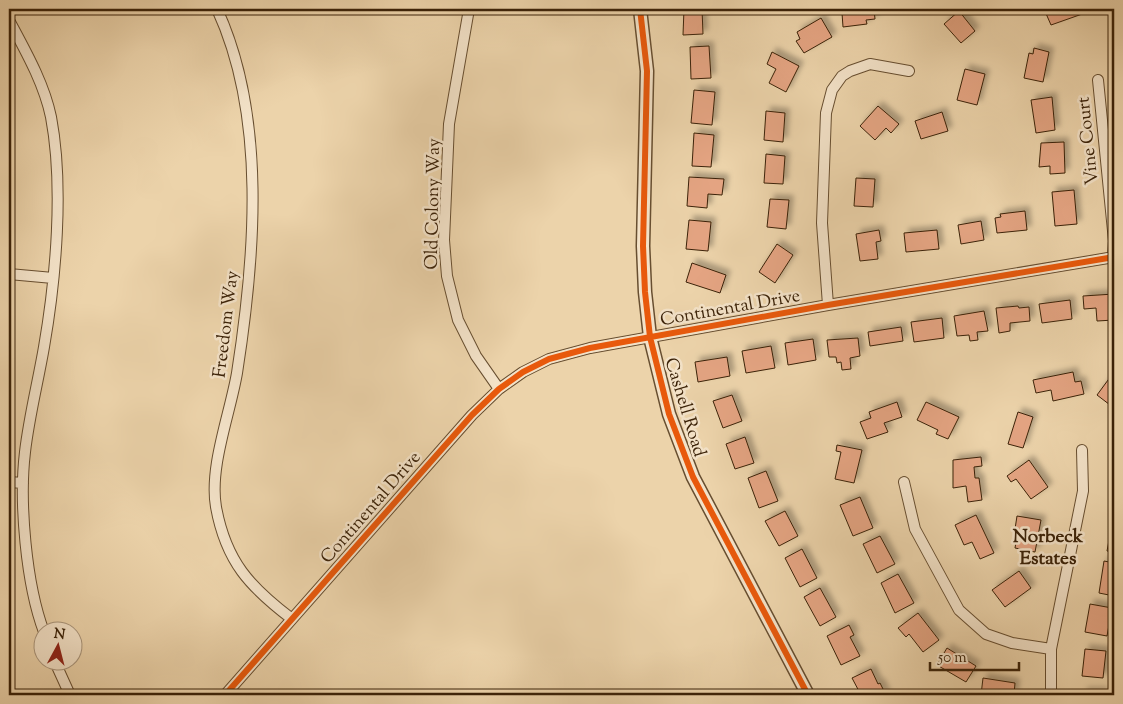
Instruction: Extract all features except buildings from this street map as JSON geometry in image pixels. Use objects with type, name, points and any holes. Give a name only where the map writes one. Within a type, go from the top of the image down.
[{"type":"street","name":"Freedom Way","points":[[217,9],[225,26],[241,79],[251,143],[252,200],[246,304],[236,375],[216,472],[216,506],[225,543],[241,571],[262,596],[292,619]]},
{"type":"street","name":"Old Colony Way","points":[[469,9],[449,124],[445,258],[450,295],[458,320],[476,356],[498,389]]},
{"type":"street","name":"Cashell Road","points":[[640,9],[647,71],[643,246],[650,337],[669,414],[693,477],[808,695]]},
{"type":"street","points":[[9,20],[30,62],[52,124],[58,172],[53,278],[44,347],[29,425],[23,483],[24,530],[29,568],[42,622]]},
{"type":"street","points":[[828,305],[822,223],[826,113],[832,90],[842,76],[870,64],[909,70]]},
{"type":"street","name":"Vine Court","points":[[1098,80],[1114,257]]},
{"type":"street","name":"Continental Drive","points":[[225,695],[440,449],[498,389],[549,359],[590,348],[650,337],[1114,257]]},
{"type":"street","points":[[9,274],[53,278]]},
{"type":"street","points":[[1051,695],[1051,649],[1083,491],[1082,450]]},
{"type":"street","points":[[9,482],[23,483]]},
{"type":"street","points":[[904,482],[915,530],[959,610],[986,634],[1012,644],[1051,649]]},
{"type":"street","points":[[60,672],[70,695]]},
{"type":"cycle path","points":[[640,9],[647,71],[643,246],[645,292],[650,337],[669,414],[693,477],[808,695]]},
{"type":"cycle path","points":[[225,695],[472,415],[499,389],[523,372],[549,359],[590,348],[828,305],[1114,257]]},
{"type":"district","name":"Norbeck Estates","points":[[1048,546]]}]
